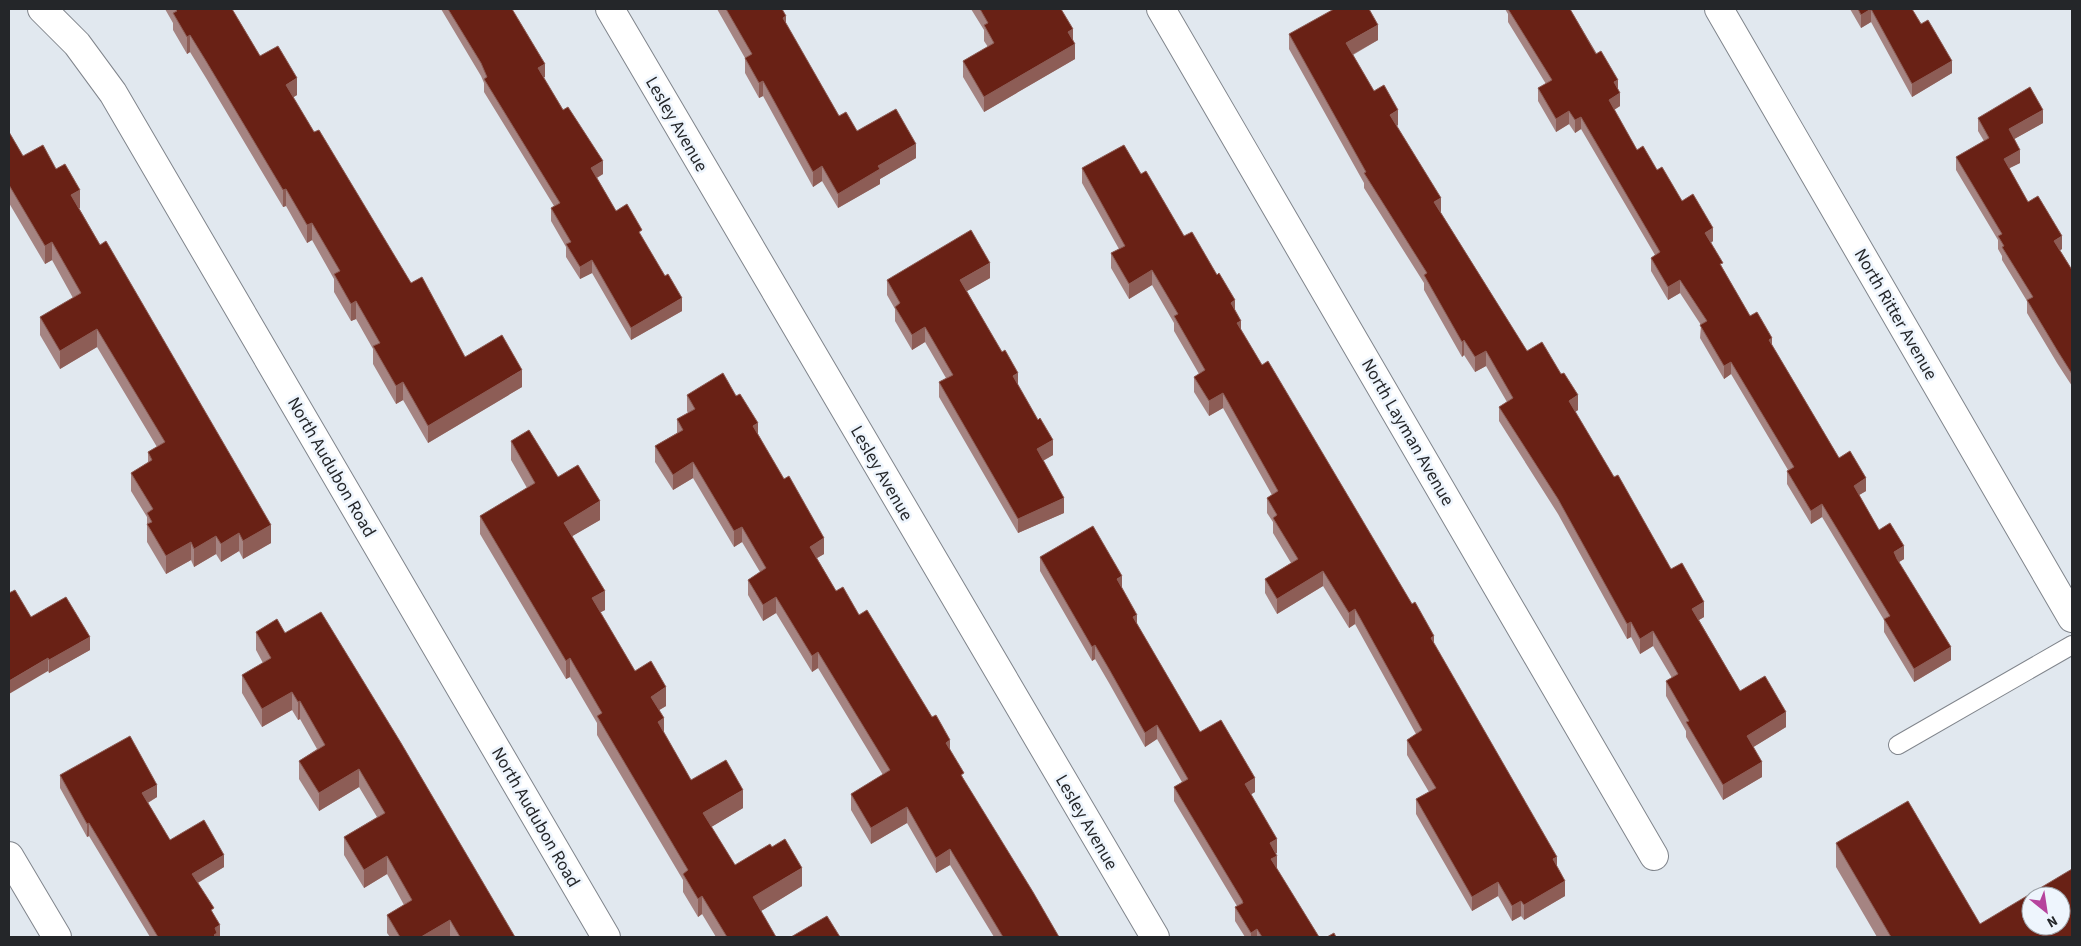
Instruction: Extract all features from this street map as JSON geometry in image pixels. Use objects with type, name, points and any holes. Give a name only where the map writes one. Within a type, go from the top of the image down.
[{"type":"street","name":"North Audubon Road","points":[[42,9],[76,44],[113,93],[606,937]]},
{"type":"street","name":"Lesley Avenue","points":[[610,9],[1154,937]]},
{"type":"street","name":"North Layman Avenue","points":[[1161,9],[1654,856]]},
{"type":"street","name":"North Ritter Avenue","points":[[1719,9],[2072,618]]},
{"type":"street","points":[[9,856],[56,937]]},
{"type":"lane","points":[[1898,745],[2072,645]]},
{"type":"building","points":[[175,9],[232,9],[260,56],[278,46],[297,78],[286,85],[314,132],[319,130],[411,283],[422,277],[465,357],[502,335],[522,370],[428,426],[403,382],[396,386],[373,346],[380,343],[356,301],[351,304],[334,274],[340,271],[312,223],[307,225],[286,189],[283,190],[190,35],[187,37],[173,13],[177,11]]},
{"type":"building","points":[[448,9],[512,9],[545,64],[538,68],[563,110],[568,107],[603,161],[591,168],[616,211],[627,204],[642,230],[639,232],[665,276],[668,274],[682,298],[631,328],[592,260],[580,267],[566,244],[571,242],[551,208],[560,203],[484,79],[487,77],[481,63]]},
{"type":"building","points":[[726,9],[782,9],[786,16],[783,18],[839,116],[846,112],[857,131],[896,109],[916,144],[878,166],[880,169],[838,194],[822,166],[813,172],[763,81],[759,83],[745,58],[752,54]]},
{"type":"building","points":[[980,9],[1061,9],[1073,29],[1068,32],[1075,44],[984,97],[963,61],[994,43],[984,25],[988,23]]},
{"type":"building","points":[[1334,9],[1369,9],[1378,25],[1346,43],[1374,91],[1384,85],[1398,110],[1390,115],[1441,198],[1434,202],[1527,351],[1542,342],[1561,374],[1564,373],[1578,395],[1569,401],[1614,477],[1618,475],[1671,569],[1682,563],[1704,602],[1692,609],[1740,691],[1765,676],[1786,712],[1747,736],[1762,762],[1723,785],[1686,722],[1689,721],[1666,681],[1678,674],[1653,631],[1640,639],[1631,622],[1627,624],[1558,499],[1499,407],[1513,398],[1486,351],[1475,357],[1464,340],[1462,342],[1424,275],[1427,273],[1364,173],[1366,172],[1289,34]]},
{"type":"building","points":[[1508,9],[1570,9],[1596,54],[1601,51],[1618,80],[1614,82],[1620,93],[1609,100],[1637,150],[1643,146],[1657,170],[1662,167],[1682,201],[1693,194],[1713,228],[1705,233],[1723,263],[1720,264],[1750,316],[1757,312],[1772,338],[1769,340],[1839,458],[1850,451],[1866,478],[1854,486],[1879,530],[1890,523],[1904,546],[1894,552],[1897,559],[1951,647],[1914,669],[1884,619],[1890,616],[1822,504],[1811,511],[1787,471],[1794,467],[1731,362],[1724,366],[1700,325],[1707,321],[1680,280],[1668,287],[1651,258],[1660,252],[1581,117],[1575,120],[1569,111],[1556,119],[1538,88],[1552,80]]},
{"type":"building","points":[[1858,9],[1871,9],[1861,15]]},
{"type":"building","points":[[1871,9],[1912,9],[1921,24],[1928,20],[1952,61],[1912,84]]},
{"type":"building","points":[[2030,87],[2043,110],[2009,129],[2020,150],[2004,159],[2028,202],[2038,196],[2062,236],[2054,241],[2072,270],[2072,374],[2027,300],[2033,297],[2002,247],[2004,246],[1998,236],[2002,234],[1956,157],[1989,138],[1978,118]]},
{"type":"building","points":[[9,132],[23,156],[43,145],[56,169],[65,164],[80,190],[71,195],[100,245],[106,241],[271,525],[243,541],[239,533],[221,544],[216,536],[194,549],[191,542],[166,556],[147,524],[152,522],[147,513],[153,509],[131,473],[152,460],[148,452],[165,442],[97,329],[60,351],[40,317],[81,293],[52,242],[45,246],[9,185]]},
{"type":"building","points":[[1124,145],[1141,174],[1146,171],[1184,236],[1192,232],[1217,275],[1219,273],[1235,300],[1231,303],[1241,321],[1237,323],[1262,365],[1268,361],[1412,604],[1415,602],[1434,636],[1431,638],[1557,857],[1553,859],[1565,881],[1524,905],[1521,901],[1512,906],[1498,882],[1472,897],[1416,799],[1436,788],[1407,740],[1422,730],[1355,609],[1349,613],[1323,571],[1277,599],[1265,579],[1298,559],[1273,518],[1277,515],[1267,498],[1278,491],[1223,393],[1209,401],[1194,377],[1205,370],[1174,316],[1178,314],[1152,270],[1129,284],[1111,253],[1125,246],[1082,168]]},
{"type":"building","points":[[971,230],[990,263],[960,280],[1002,352],[1005,350],[1018,373],[1013,376],[1038,420],[1040,418],[1053,440],[1037,449],[1064,498],[1018,519],[939,382],[953,375],[925,327],[912,335],[895,307],[900,303],[887,280]]},
{"type":"building","points":[[723,373],[736,396],[740,394],[758,423],[753,426],[784,479],[789,476],[824,538],[810,547],[836,591],[843,587],[859,615],[867,610],[932,717],[936,715],[950,740],[946,743],[964,773],[961,775],[1059,937],[1003,937],[950,849],[936,858],[907,807],[871,828],[851,794],[890,770],[818,652],[812,656],[776,597],[763,605],[748,580],[766,568],[742,527],[734,531],[693,462],[673,475],[655,446],[683,430],[677,419],[695,409],[687,395]]},
{"type":"building","points":[[529,430],[558,477],[578,465],[600,501],[564,523],[605,591],[592,598],[635,671],[651,661],[666,687],[651,697],[664,718],[658,722],[691,780],[726,760],[743,790],[703,813],[735,865],[770,844],[772,847],[785,839],[802,868],[753,897],[776,937],[727,937],[702,896],[698,899],[683,874],[688,870],[597,716],[602,713],[570,658],[566,661],[480,516],[535,483],[511,441]]},
{"type":"building","points":[[1093,526],[1122,576],[1117,579],[1137,615],[1133,617],[1200,732],[1221,720],[1255,778],[1245,784],[1277,839],[1270,843],[1277,856],[1271,859],[1319,937],[1262,937],[1257,929],[1251,933],[1235,907],[1243,903],[1242,900],[1174,787],[1188,779],[1157,725],[1145,733],[1095,645],[1092,647],[1040,557]]},
{"type":"building","points":[[15,590],[31,617],[66,597],[90,637],[49,660],[48,658],[9,681],[9,593]]},
{"type":"building","points":[[321,612],[401,743],[515,937],[460,937],[450,920],[421,937],[400,937],[387,915],[412,900],[387,856],[364,870],[344,837],[385,813],[359,769],[319,793],[299,761],[325,745],[300,701],[298,702],[292,692],[262,709],[242,675],[271,658],[256,632],[277,619],[285,633]]},
{"type":"building","points":[[130,736],[157,785],[142,793],[170,840],[204,820],[224,855],[192,874],[214,908],[211,910],[220,925],[215,928],[217,933],[214,935],[216,937],[158,937],[89,823],[87,824],[60,775]]},
{"type":"building","points":[[1908,801],[1980,924],[2021,899],[2021,936],[2071,936],[2071,886],[2044,886],[2072,869],[2072,937],[1891,937],[1836,843]]},
{"type":"building","points":[[827,916],[840,937],[791,937]]},
{"type":"building","points":[[1334,933],[1336,937],[1327,937]]}]
